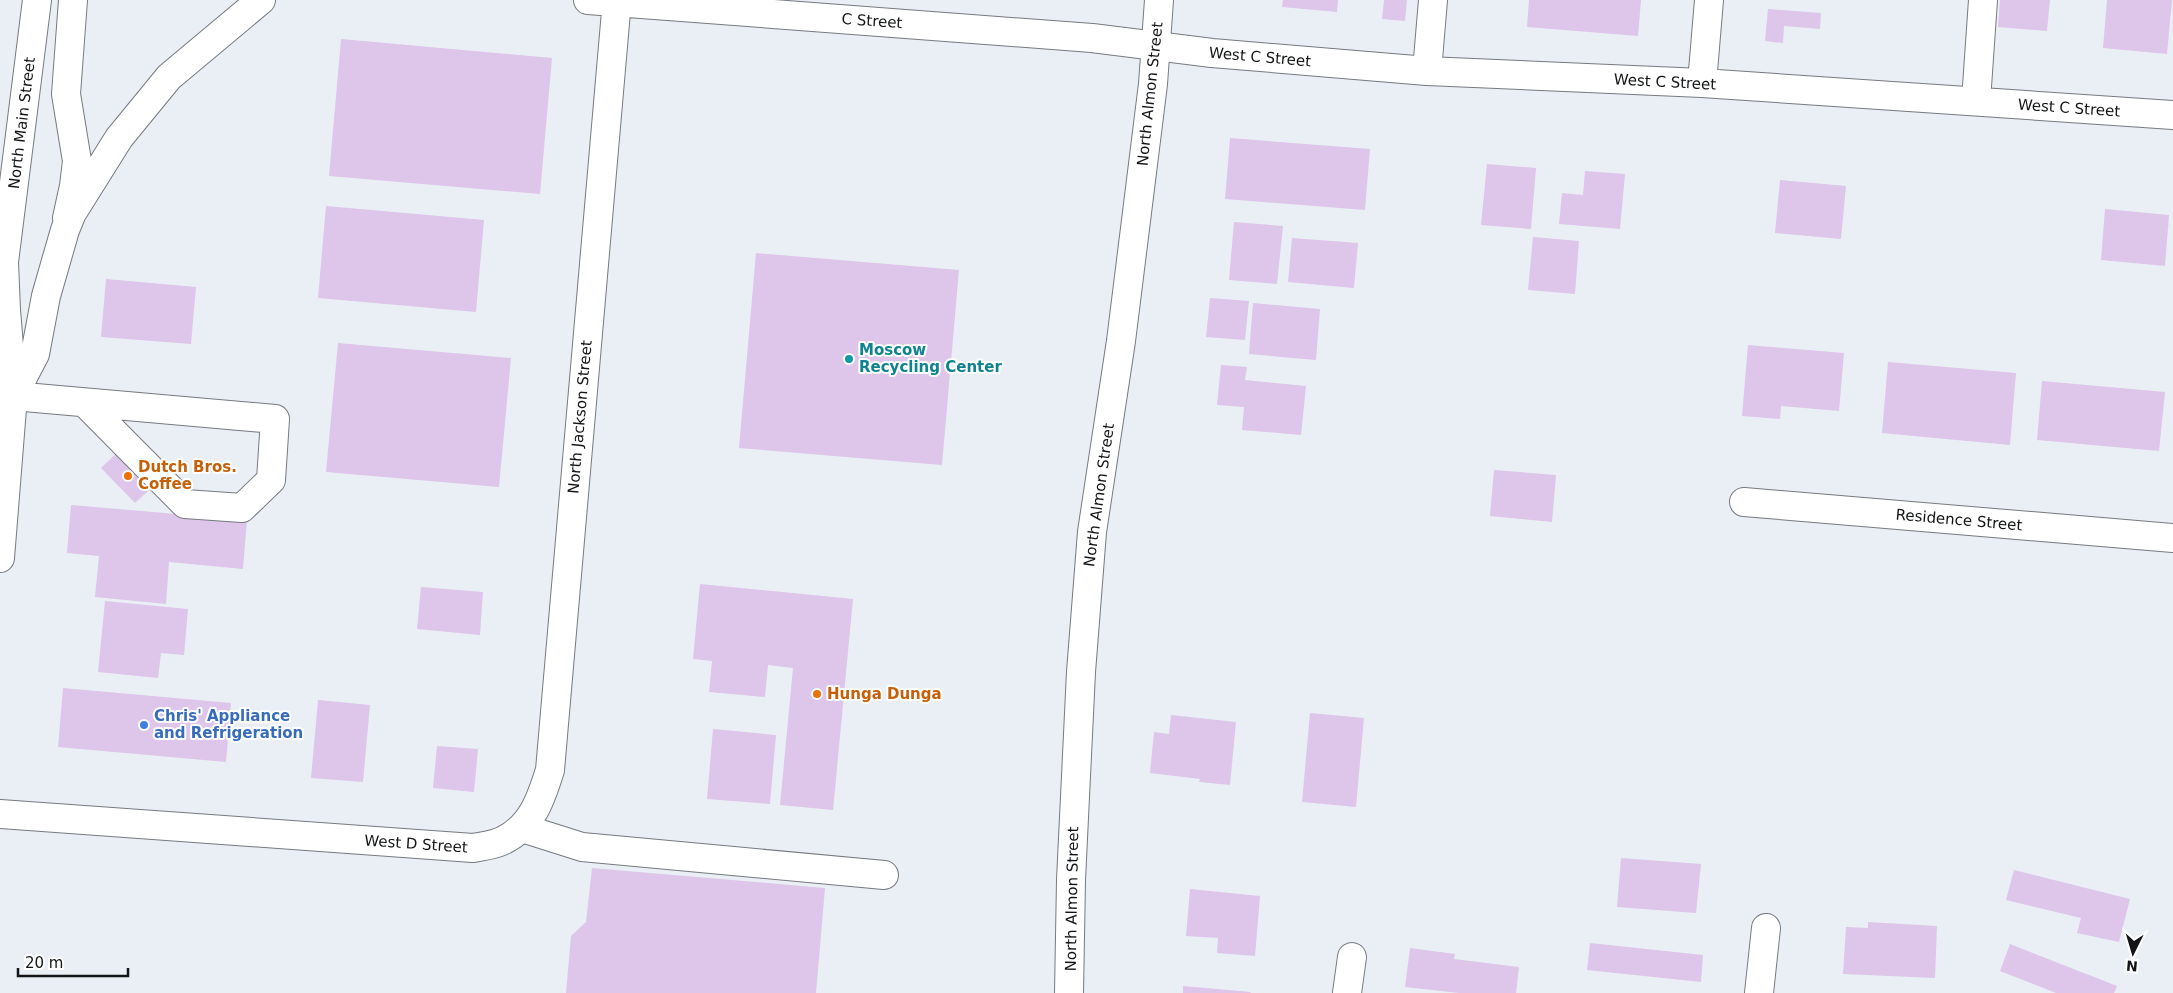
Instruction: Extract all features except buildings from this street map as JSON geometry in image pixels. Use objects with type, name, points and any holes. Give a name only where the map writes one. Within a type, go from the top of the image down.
[{"type":"main road","name":"North Main Street","points":[[0,558],[13,396],[4,262],[37,0]]},
{"type":"main road","name":"North Main Street","points":[[13,396],[35,354],[46,296],[65,230],[74,186],[77,161],[66,94],[73,0]]},
{"type":"main road","name":"North Main Street","points":[[65,230],[72,213],[132,120],[169,78],[261,0]]},
{"type":"main road","name":"C Street","points":[[588,0],[909,12],[1157,46]]},
{"type":"main road","name":"North Almon Street","points":[[1069,993],[1070,880],[1081,672],[1092,532],[1121,340],[1157,46],[1159,0]]},
{"type":"main road","points":[[1427,71],[1433,0]]},
{"type":"main road","points":[[1702,84],[1709,0]]},
{"type":"main road","points":[[1976,101],[1983,0]]},
{"type":"main road","name":"North Jackson Street","points":[[522,828],[533,814],[542,796],[550,770],[617,1]]},
{"type":"main road","name":"West C Street","points":[[1157,46],[1212,53],[1427,71],[1702,84],[2173,115]]},
{"type":"main road","points":[[13,396],[275,419],[271,480],[242,508],[185,504],[85,403]]},
{"type":"main road","name":"Residence Street","points":[[1744,502],[2173,538]]},
{"type":"main road","name":"West D Street","points":[[0,814],[473,848],[503,841],[522,828]]},
{"type":"main road","points":[[522,828],[582,847],[884,875]]},
{"type":"main road","points":[[1759,993],[1766,928]]},
{"type":"main road","points":[[1348,993],[1352,957]]},
{"type":"place","name":"Moscow Recycling Center","points":[[849,359]]},
{"type":"place","name":"Dutch Bros. Coffee","points":[[128,476]]},
{"type":"place","name":"Hunga Dunga","points":[[817,694]]},
{"type":"place","name":"Chris' Appliance and Refrigeration","points":[[144,725]]}]
